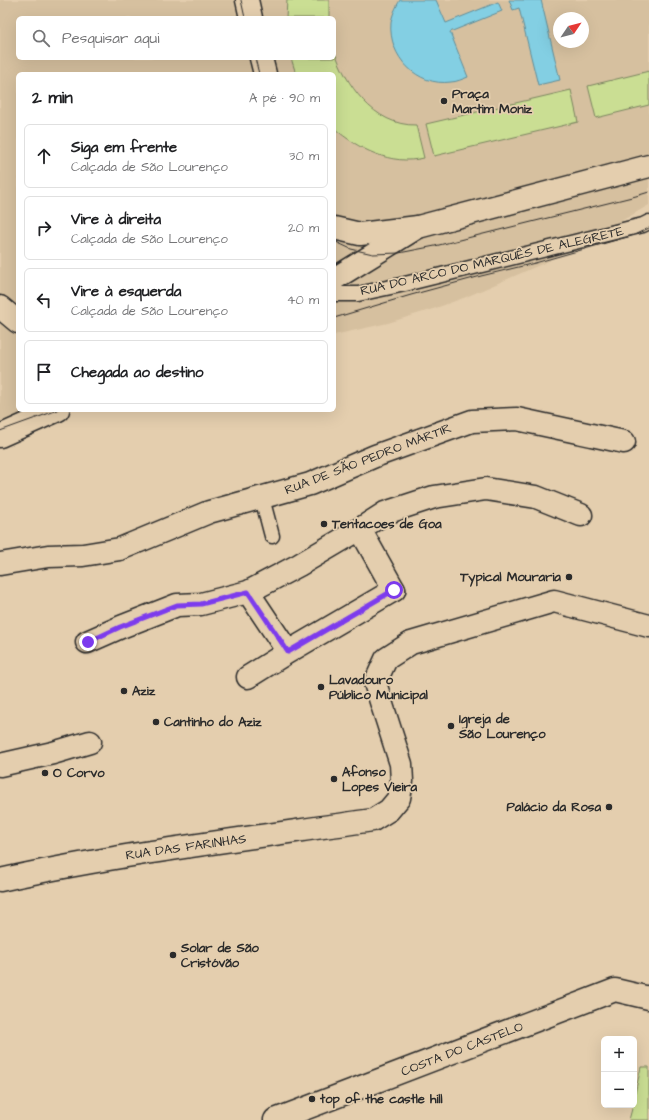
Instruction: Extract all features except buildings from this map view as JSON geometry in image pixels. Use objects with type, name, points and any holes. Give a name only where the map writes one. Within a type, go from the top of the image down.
[{"type":"street","points":[[246,0],[250,16]]},
{"type":"street","points":[[262,60],[264,72]]},
{"type":"street","points":[[336,228],[360,234],[418,227],[649,166]]},
{"type":"street","name":"RUA DO ARCO DO MARQUÊS DE ALEGRETE","points":[[336,278],[418,227]]},
{"type":"street","points":[[0,307],[16,320]]},
{"type":"street","points":[[0,436],[54,412]]},
{"type":"street","name":"RUA DE SÃO PEDRO MÁRTIR","points":[[0,564],[48,556],[83,555],[120,549],[209,512],[310,484],[375,456],[472,421],[517,419],[624,442]]},
{"type":"street","points":[[88,642],[120,627],[177,605],[201,604],[248,592],[299,565],[385,513],[434,497],[486,489],[536,497],[581,515]]},
{"type":"street","points":[[248,677],[394,590],[360,529]]},
{"type":"street","points":[[248,592],[288,652]]},
{"type":"street","name":"RUA DAS FARINHAS","points":[[0,880],[57,867],[118,857],[373,820],[389,810],[399,798],[402,781],[401,764],[375,683],[386,659],[411,643],[554,602],[649,626]]},
{"type":"street","points":[[0,765],[81,745]]},
{"type":"street","name":"COSTA DO CASTELO","points":[[275,1120],[615,990],[649,998]]},
{"type":"lane","name":"RUA DO ARCO DO MARQUÊS DE ALEGRETE","points":[[336,294],[358,294],[406,284],[643,225],[649,222]]},
{"type":"lane","points":[[262,498],[272,536]]},
{"type":"shaded area","points":[[0,0],[649,0],[649,205],[550,259],[551,260],[466,297],[388,323],[336,335],[336,72],[16,72],[16,412],[32,412],[0,426]]},
{"type":"green space","points":[[287,0],[329,0],[329,16],[286,16]]},
{"type":"green space","points":[[336,54],[354,89],[374,111],[401,123],[416,125],[424,158],[399,160],[387,158],[364,149],[343,136],[336,130],[336,72],[295,72],[292,60],[336,60]]},
{"type":"green space","points":[[649,71],[649,105],[596,118],[588,86]]},
{"type":"green space","points":[[571,90],[578,122],[434,156],[426,124]]},
{"type":"green space","points":[[641,1067],[649,1067],[649,1120],[629,1120],[632,1108],[637,1108],[637,1085]]},
{"type":"water","points":[[400,0],[436,0],[446,23],[498,2],[502,11],[450,32],[468,77],[455,82],[439,82],[427,80],[407,67],[394,47],[391,35],[391,23],[394,11]]},
{"type":"water","points":[[509,0],[541,0],[560,80],[538,85],[519,8],[513,10]]},
{"type":"tram line","points":[[241,0],[245,16]]},
{"type":"tram line","points":[[256,60],[258,72]]},
{"type":"tram line","points":[[336,242],[351,249],[373,254],[399,253],[435,246],[649,192]]},
{"type":"tram line","points":[[336,317],[411,295],[535,263],[634,235],[649,228]]},
{"type":"tram line","points":[[0,431],[52,412]]},
{"type":"place","name":"Praça Martim Moniz","points":[[444,101]]},
{"type":"place","name":"Tentacoes de Goa","points":[[324,524]]},
{"type":"place","name":"Typical Mouraria","points":[[569,577]]},
{"type":"place","name":"Lavadouro Público Municipal","points":[[321,687]]},
{"type":"place","name":"Aziz","points":[[124,691]]},
{"type":"place","name":"Cantinho do Aziz","points":[[156,722]]},
{"type":"place","name":"Igreja de São Lourenço","points":[[451,726]]},
{"type":"place","name":"O Corvo","points":[[45,773]]},
{"type":"place","name":"Afonso Lopes Vieira","points":[[334,779]]},
{"type":"place","name":"Palácio da Rosa","points":[[609,807]]},
{"type":"place","name":"Solar de São Cristóvão","points":[[173,955]]},
{"type":"place","name":"top of the castle hill","points":[[312,1099]]},
{"type":"route","points":[[88,642],[120,627],[177,605],[201,604],[248,592],[288,652],[394,590]]}]
